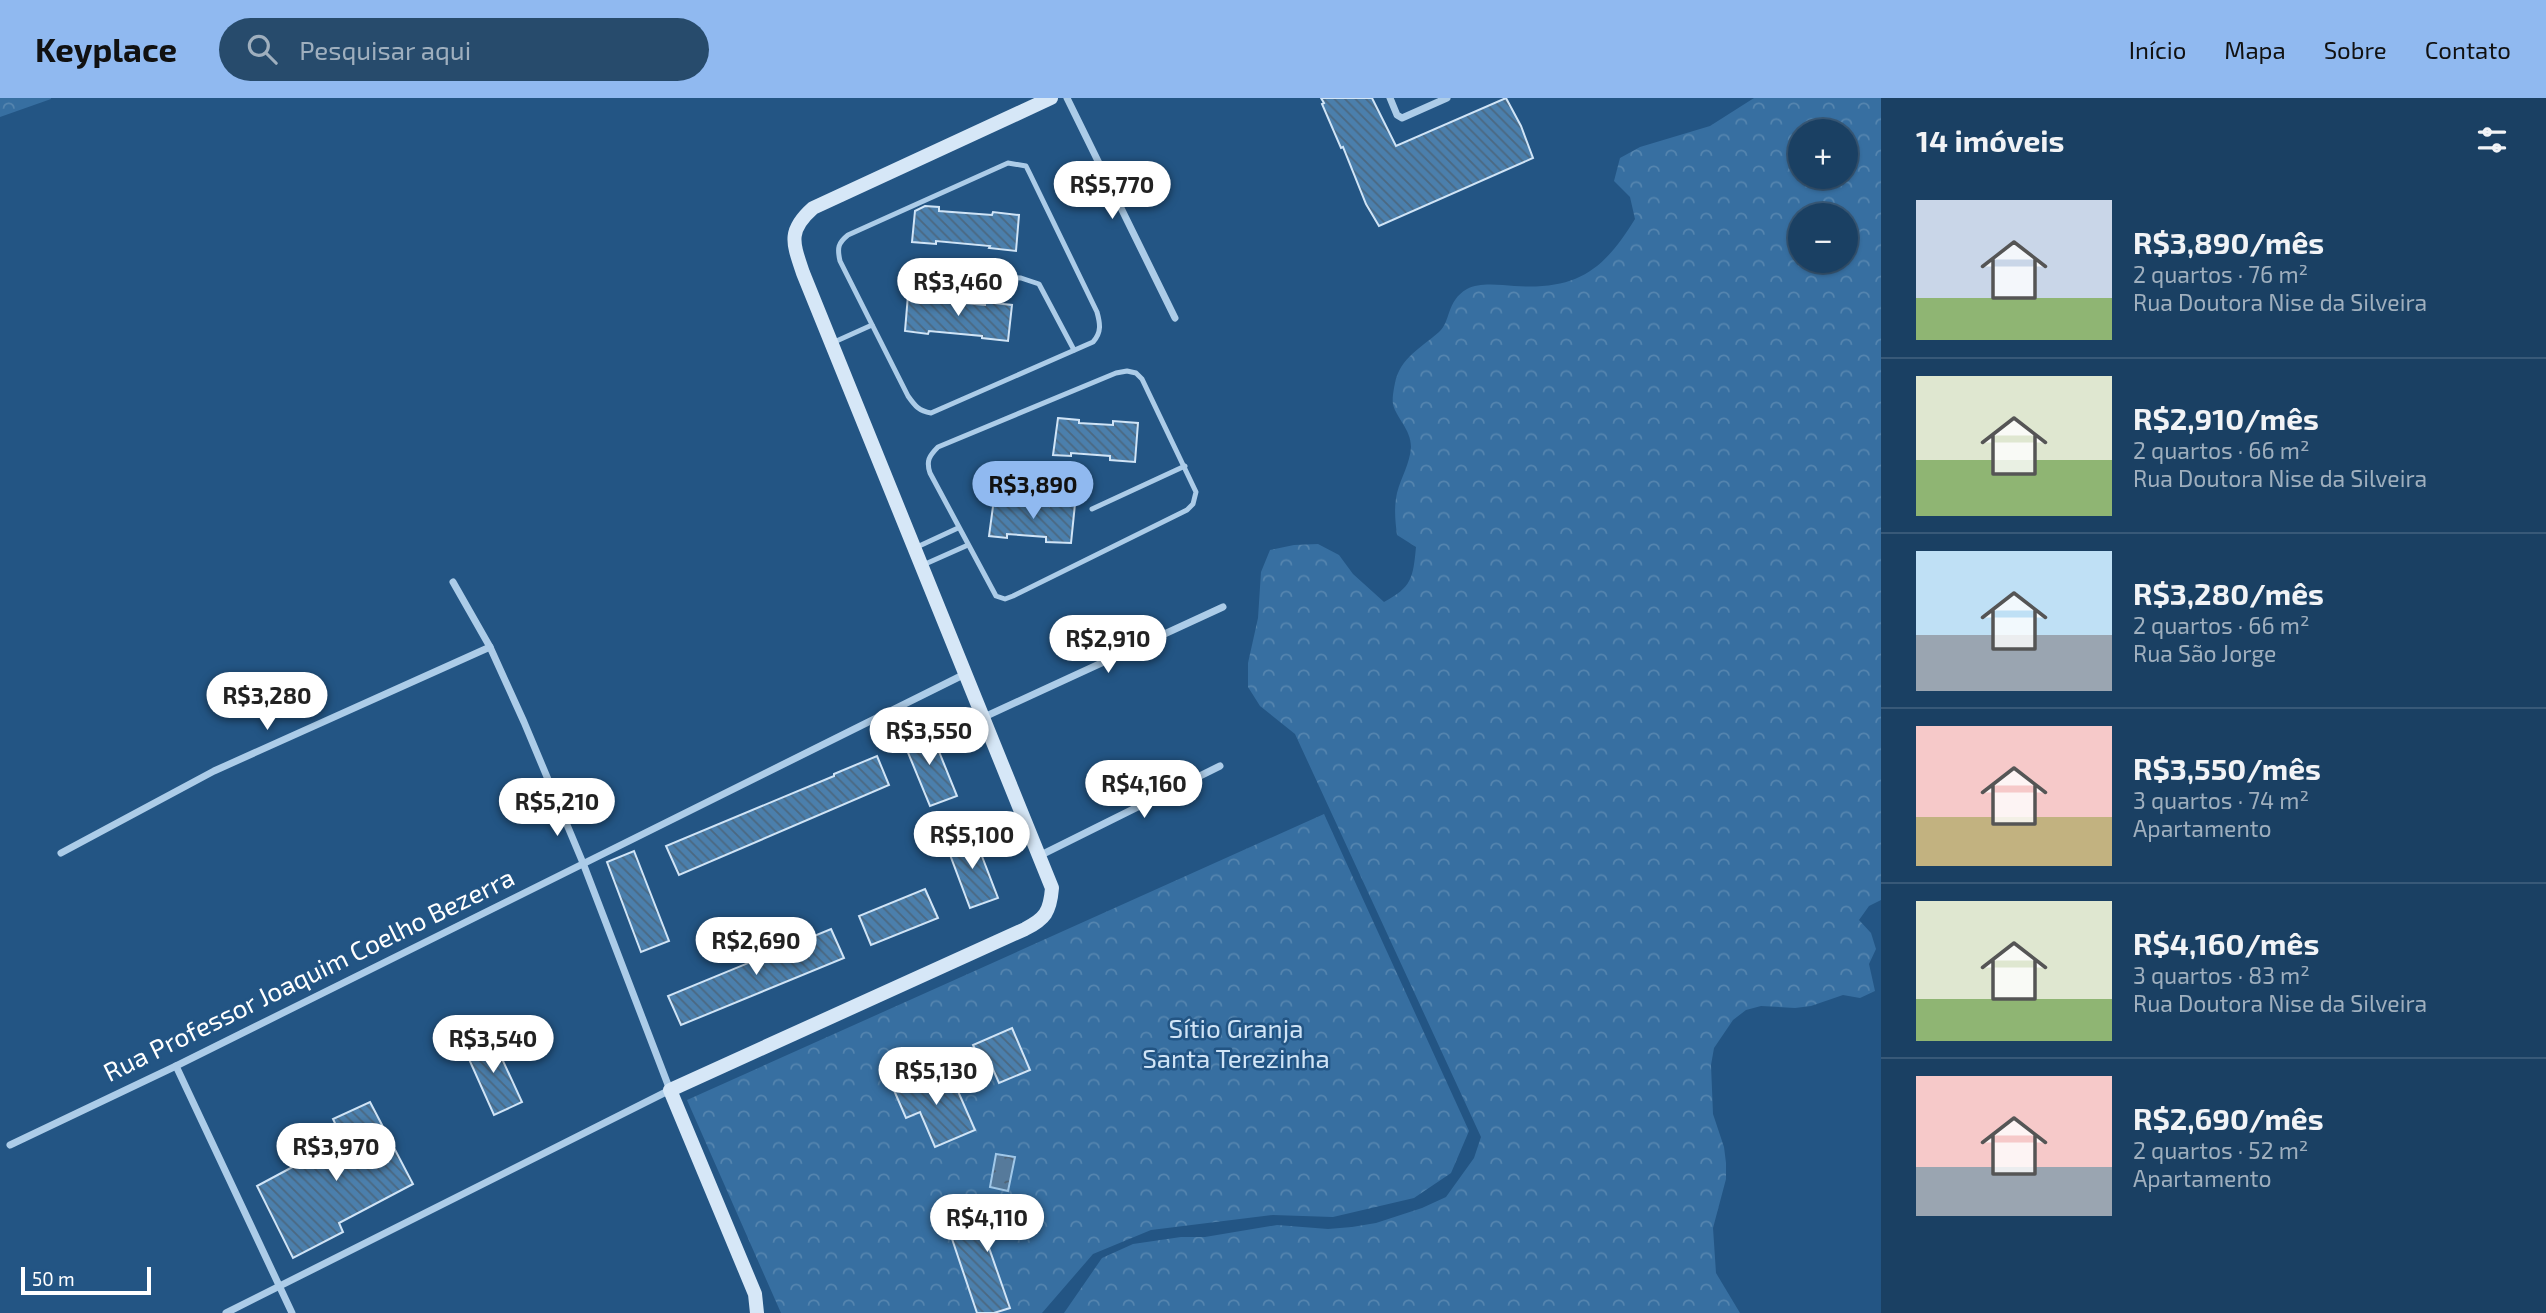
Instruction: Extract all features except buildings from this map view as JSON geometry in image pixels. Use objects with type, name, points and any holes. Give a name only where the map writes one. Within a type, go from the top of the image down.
[{"type":"street","points":[[226,1313],[670,1090],[1042,920],[1051,903],[1052,888],[796,254],[794,236],[798,221],[813,208],[1051,98]]},
{"type":"street","points":[[1067,98],[1175,318]]},
{"type":"street","points":[[1390,98],[1397,115],[1402,118],[1447,98]]},
{"type":"street","points":[[453,582],[490,647],[583,863],[670,1090],[755,1294],[757,1313]]},
{"type":"street","points":[[982,718],[1223,607]]},
{"type":"street","points":[[61,853],[214,771],[490,647]]},
{"type":"street","name":"Rua Professor Joaquim Coelho Bezerra","points":[[10,1145],[176,1066],[965,674]]},
{"type":"street","points":[[1038,856],[1220,766]]},
{"type":"street","points":[[176,1066],[292,1313]]},
{"type":"lane","points":[[1008,163],[1026,166],[1100,322],[1098,336],[1093,342],[1074,350],[931,413],[923,411],[915,406],[872,325],[840,261],[838,248],[848,235],[998,167],[1008,163]]},
{"type":"lane","points":[[972,275],[1021,278],[1040,284],[1074,350]]},
{"type":"lane","points":[[832,343],[872,325]]},
{"type":"lane","points":[[1127,370],[1142,379],[1185,466],[1196,492],[1194,504],[1188,510],[1005,599],[996,596],[958,528],[928,466],[929,456],[938,447],[1127,370]]},
{"type":"lane","points":[[1092,509],[1185,466]]},
{"type":"lane","points":[[914,548],[958,528]]},
{"type":"lane","points":[[921,565],[968,545]]},
{"type":"green space","points":[[0,98],[51,98],[51,99],[0,117]]},
{"type":"green space","points":[[1754,98],[1881,98],[1881,900],[1869,906],[1859,920],[1871,933],[1876,949],[1869,964],[1875,991],[1860,998],[1843,995],[1811,1006],[1761,1006],[1746,1010],[1733,1020],[1714,1048],[1711,1065],[1713,1114],[1724,1147],[1726,1163],[1726,1179],[1713,1228],[1716,1273],[1740,1313],[1064,1313],[1102,1258],[1133,1244],[1181,1237],[1205,1237],[1277,1225],[1328,1229],[1376,1223],[1446,1197],[1474,1158],[1481,1137],[1295,734],[1260,706],[1248,687],[1248,663],[1258,618],[1261,572],[1270,550],[1318,544],[1339,555],[1353,574],[1384,602],[1406,586],[1414,567],[1416,547],[1397,535],[1397,493],[1411,447],[1409,435],[1393,404],[1398,374],[1407,360],[1443,328],[1455,299],[1467,289],[1484,285],[1555,285],[1586,274],[1599,264],[1635,219],[1630,197],[1614,181],[1620,158],[1640,147],[1710,126]]},
{"type":"green space","name":"Sítio Granja Santa Terezinha","points":[[1324,814],[1469,1131],[1451,1173],[1414,1198],[1333,1217],[1273,1215],[1151,1230],[1093,1254],[1042,1313],[781,1313],[687,1100]]},
{"type":"water","points":[[996,1154],[1015,1157],[1008,1191],[990,1187]]}]
